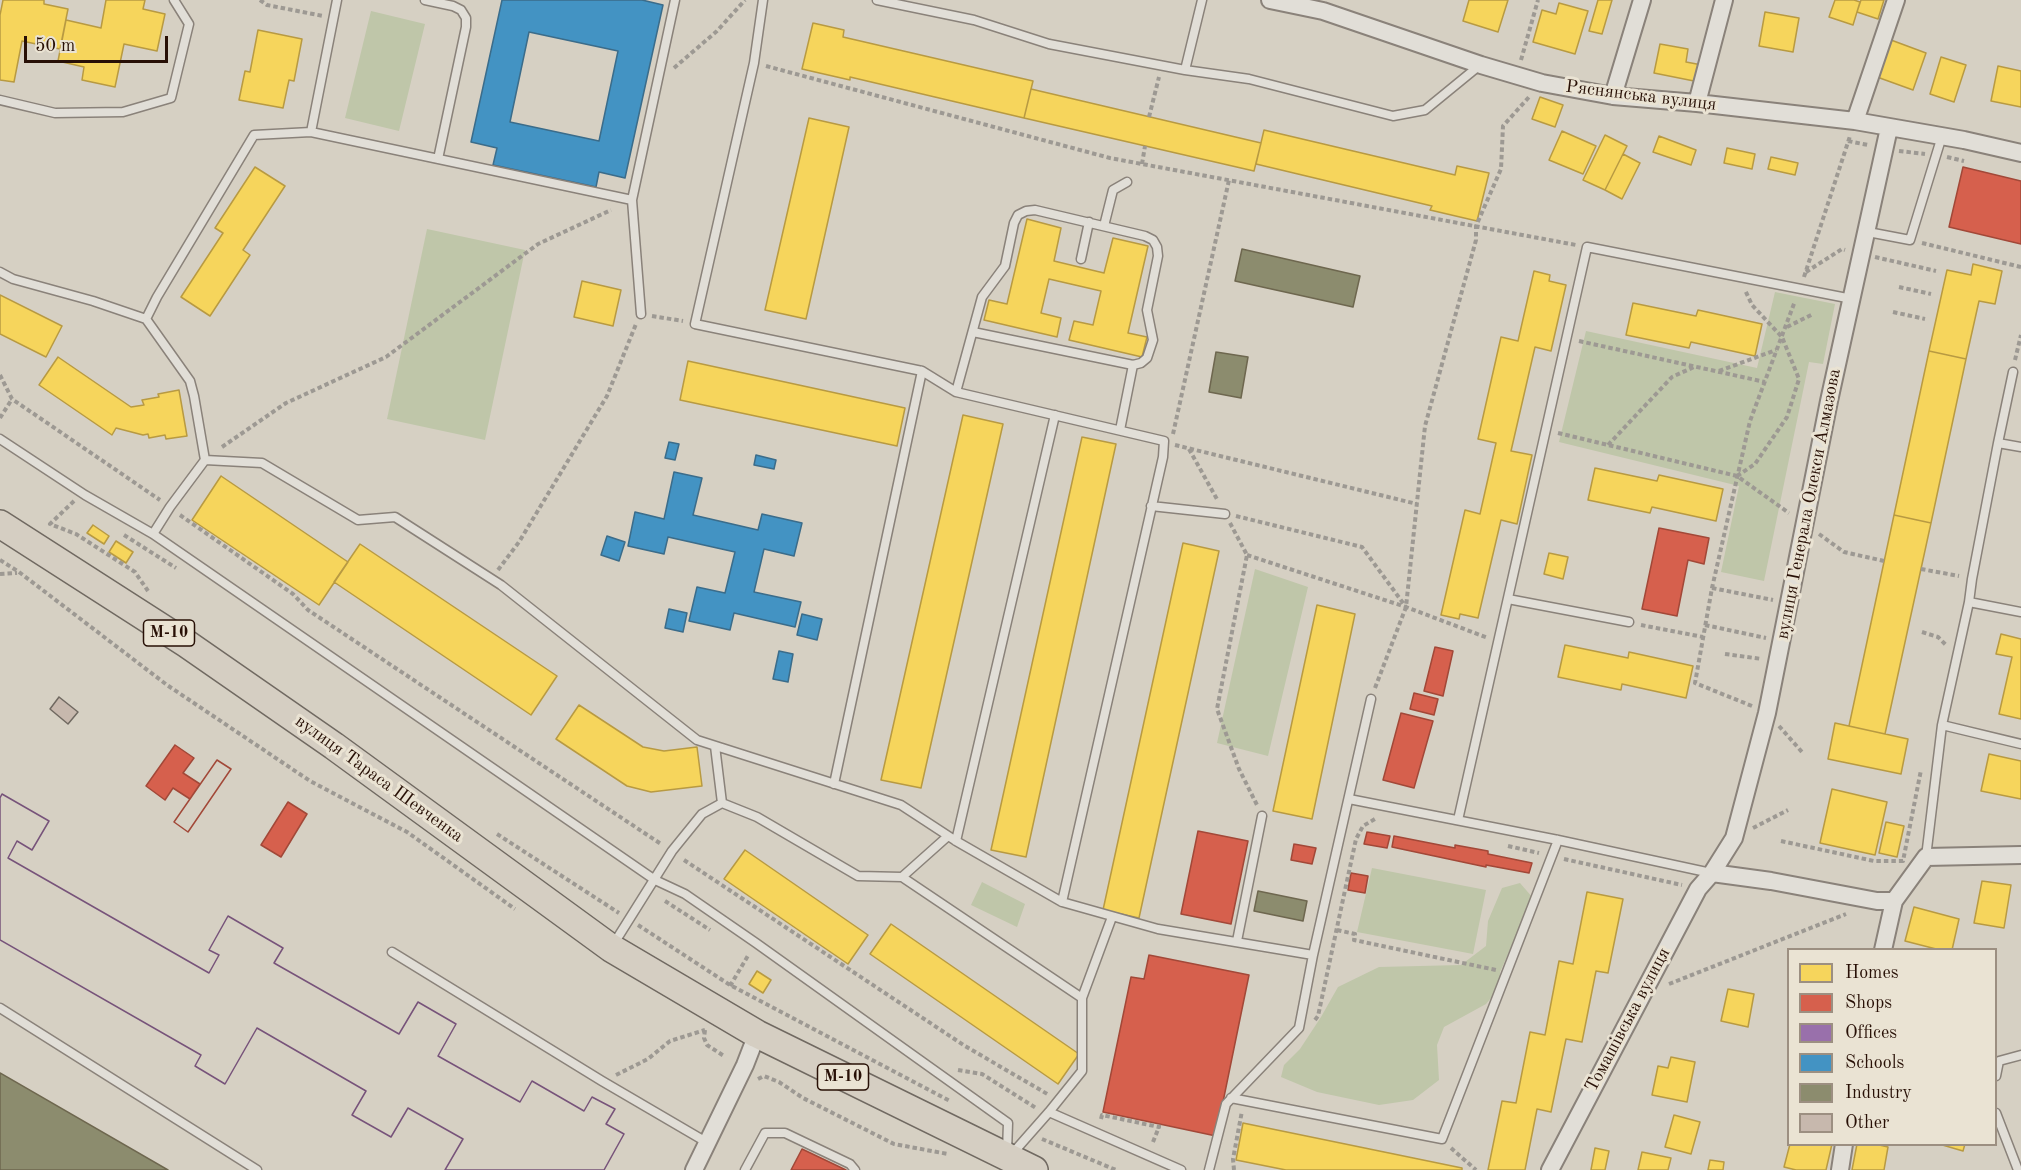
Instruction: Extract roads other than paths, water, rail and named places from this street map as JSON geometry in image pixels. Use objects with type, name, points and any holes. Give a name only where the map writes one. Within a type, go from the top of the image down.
[{"type":"main road","name":"вулиця Тараса Шевченка","points":[[0,524],[187,644],[305,726],[611,948],[757,1035],[1007,1159],[1034,1170]]},
{"type":"street","name":"Ряснянська вулиця","points":[[1270,0],[1323,11],[1481,65],[1542,83],[1613,96],[1855,121],[2021,153]]},
{"type":"street","points":[[1613,96],[1642,0]]},
{"type":"street","points":[[1697,103],[1724,0]]},
{"type":"street","points":[[1855,121],[1896,0]]},
{"type":"street","name":"вулиця Генерала Олекси Алмазова","points":[[1712,873],[1734,838],[1767,712],[1829,401],[1868,232],[1889,128]]},
{"type":"street","points":[[1883,948],[1886,901],[1926,857],[2021,855]]},
{"type":"street","points":[[1712,873],[1886,901]]},
{"type":"street","name":"Томашівська вулиця","points":[[1550,1170],[1698,889],[1712,873]]},
{"type":"street","points":[[694,1170],[757,1035]]},
{"type":"street","points":[[1840,1170],[1844,1146]]},
{"type":"lane","points":[[0,100],[55,113],[89,113],[123,112],[171,98],[189,24],[174,0]]},
{"type":"lane","points":[[311,132],[337,0]]},
{"type":"lane","points":[[425,0],[453,6],[461,10],[466,18],[438,159]]},
{"type":"lane","points":[[641,314],[632,200],[675,0]]},
{"type":"lane","points":[[763,0],[754,63],[695,324],[922,372],[956,392],[1164,441],[1163,457],[1062,902]]},
{"type":"lane","points":[[877,0],[974,20],[1049,44],[1162,66],[1249,79],[1393,116],[1425,110],[1481,65]]},
{"type":"lane","points":[[1185,70],[1202,0]]},
{"type":"lane","points":[[146,319],[254,135],[311,132],[632,200]]},
{"type":"lane","points":[[1868,232],[1910,240],[1942,136]]},
{"type":"lane","points":[[1104,226],[1113,190],[1126,182]]},
{"type":"lane","points":[[956,392],[982,297],[1005,266],[1014,224],[1018,216],[1026,211],[1035,210],[1089,222],[1145,236],[1157,247],[1158,256],[1147,310],[1153,340],[1147,358],[1141,363],[1133,365],[973,332]]},
{"type":"lane","points":[[1081,259],[1089,222]]},
{"type":"lane","points":[[1458,820],[1587,247],[1853,299]]},
{"type":"lane","points":[[0,272],[13,279],[93,301],[146,319],[190,381],[205,460],[153,534]]},
{"type":"lane","points":[[1119,430],[1133,365]]},
{"type":"lane","points":[[834,784],[922,372]]},
{"type":"lane","points":[[1926,857],[1942,725],[1969,603],[2013,372]]},
{"type":"lane","points":[[902,877],[952,839],[1055,415]]},
{"type":"lane","points":[[0,439],[85,495],[153,534],[655,880],[685,894],[1008,1123],[1007,1159]]},
{"type":"lane","points":[[1998,443],[2021,447]]},
{"type":"lane","points":[[205,460],[262,463],[358,520],[395,517],[491,579],[697,740],[900,805],[952,839],[1062,902],[1158,928],[1313,955]]},
{"type":"lane","points":[[1151,506],[1225,514]]},
{"type":"lane","points":[[1508,599],[1629,622]]},
{"type":"lane","points":[[1969,603],[2021,612]]},
{"type":"lane","points":[[1209,1169],[1226,1104],[1299,1028],[1313,955],[1371,699]]},
{"type":"lane","points":[[1942,725],[2021,744]]},
{"type":"lane","points":[[715,746],[722,802]]},
{"type":"lane","points":[[1349,799],[1712,873]]},
{"type":"lane","points":[[611,948],[672,851],[702,814],[722,802]]},
{"type":"lane","points":[[722,802],[757,817],[858,876],[902,877],[1082,998]]},
{"type":"lane","points":[[1237,941],[1262,816]]},
{"type":"lane","points":[[1232,1098],[1442,1139],[1558,840]]},
{"type":"lane","points":[[1007,1159],[1082,1071],[1082,998],[1112,917]]},
{"type":"lane","points":[[392,952],[708,1143]]},
{"type":"lane","points":[[0,1008],[257,1170]]},
{"type":"lane","points":[[1997,1068],[1999,1061],[2021,1055]]},
{"type":"lane","points":[[1049,1112],[1181,1170]]},
{"type":"lane","points":[[1997,1118],[2018,1170]]},
{"type":"lane","points":[[745,1170],[765,1133],[785,1133],[850,1164],[855,1170]]}]
